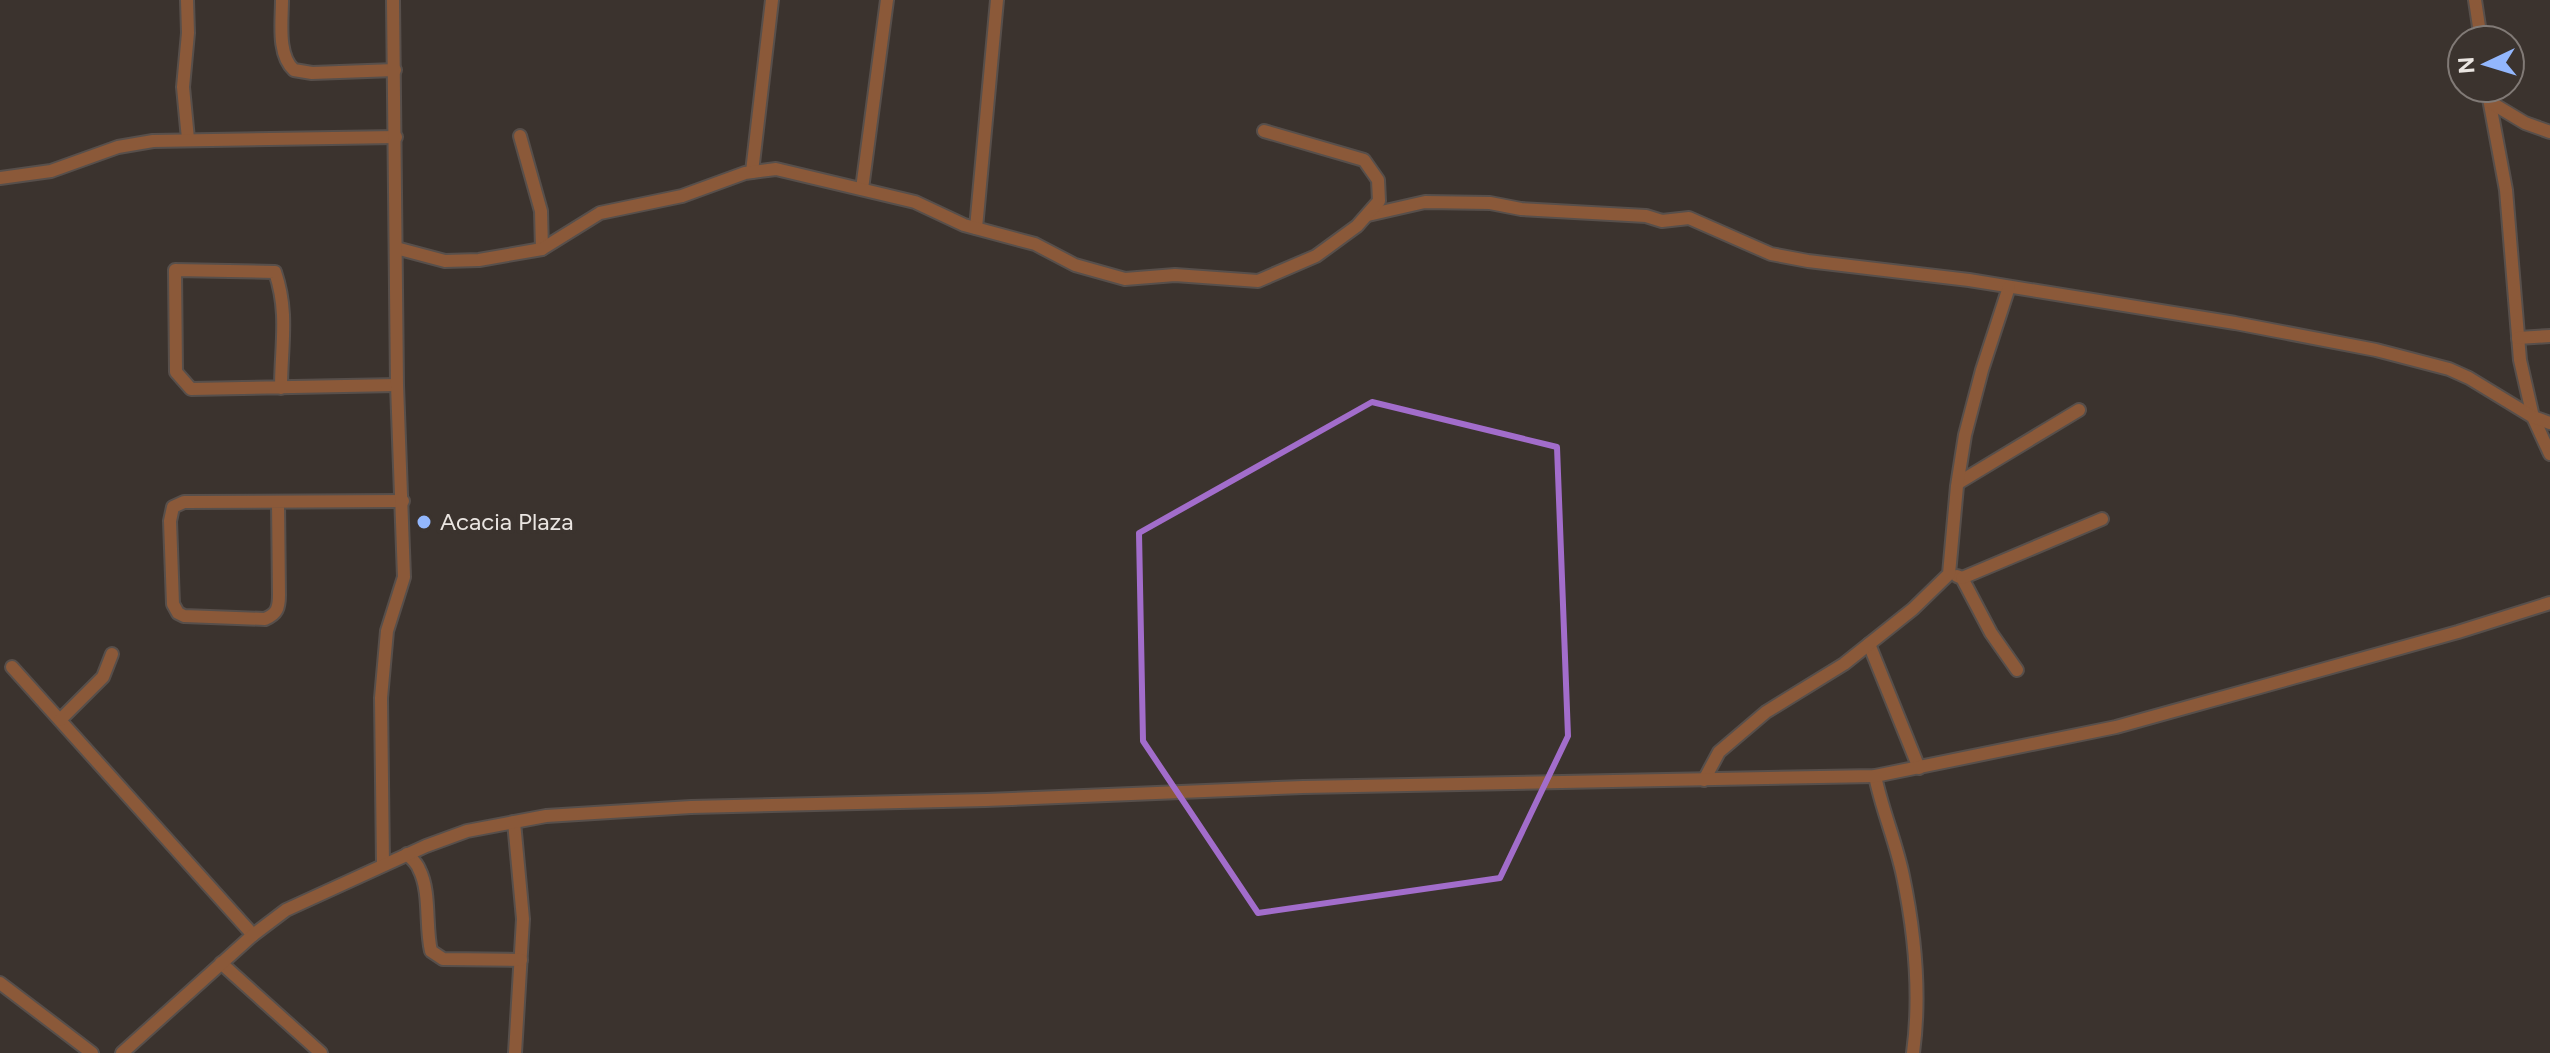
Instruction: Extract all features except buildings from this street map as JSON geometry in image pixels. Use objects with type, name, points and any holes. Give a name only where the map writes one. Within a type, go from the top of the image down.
[{"type":"street","points":[[187,0],[188,33],[183,87],[188,139]]},
{"type":"street","points":[[282,0],[286,59],[294,70],[312,73],[395,70]]},
{"type":"street","points":[[383,864],[381,698],[387,631],[404,577],[397,385],[393,0]]},
{"type":"street","points":[[752,172],[772,0]]},
{"type":"street","points":[[862,189],[887,0]]},
{"type":"street","points":[[976,228],[997,0]]},
{"type":"street","points":[[2475,0],[2479,24]]},
{"type":"street","points":[[2490,104],[2506,190],[2520,360],[2533,417],[2550,454]]},
{"type":"street","points":[[2493,104],[2525,123],[2550,132]]},
{"type":"street","points":[[396,248],[445,261],[479,260],[542,249],[600,213],[682,196],[752,172],[776,169],[915,202],[976,228],[1035,244],[1075,265],[1125,279],[1175,275],[1258,281],[1316,256],[1368,215],[1379,201],[1378,180],[1364,160],[1264,131]]},
{"type":"street","points":[[520,136],[541,211],[542,249]]},
{"type":"street","points":[[0,178],[51,171],[118,147],[188,139],[237,141],[396,137]]},
{"type":"street","points":[[1368,215],[1425,202],[1490,203],[1521,209],[1646,216],[1662,221],[1689,218],[1771,254],[2009,287],[2261,327],[2376,350],[2449,369],[2533,417],[2550,423]]},
{"type":"street","points":[[281,388],[285,326],[283,295],[275,272],[175,270],[176,372],[191,389],[281,388],[397,385]]},
{"type":"street","points":[[2009,287],[1965,435],[1958,483],[1955,576],[2017,670]]},
{"type":"street","points":[[2518,338],[2550,336]]},
{"type":"street","points":[[1958,483],[2079,410]]},
{"type":"street","points":[[278,502],[279,607],[274,615],[265,619],[184,616],[178,613],[173,604],[170,521],[173,507],[184,502],[403,501]]},
{"type":"street","points":[[1704,780],[1719,752],[1766,712],[1844,664],[1955,576],[2102,519]]},
{"type":"street","points":[[122,1053],[253,935],[286,910],[407,854],[467,831],[514,822],[598,811],[691,807],[986,800],[1303,787],[1875,776],[2116,727],[2458,632],[2550,603]]},
{"type":"street","points":[[1869,644],[1919,768]]},
{"type":"street","points":[[60,720],[103,677],[112,654]]},
{"type":"street","points":[[12,667],[253,935]]},
{"type":"street","points":[[1875,776],[1903,876],[1916,969],[1918,1019],[1913,1053]]},
{"type":"street","points":[[514,822],[523,919],[515,1053]]},
{"type":"street","points":[[407,854],[420,869],[428,910],[427,936],[431,951],[443,959],[521,960]]},
{"type":"street","points":[[221,963],[321,1053]]},
{"type":"street","points":[[0,983],[92,1053]]},
{"type":"highlighted area","points":[[1372,402],[1557,447],[1568,736],[1500,878],[1258,913],[1143,741],[1139,533]]},
{"type":"place","name":"Acacia Plaza","points":[[424,522]]}]
